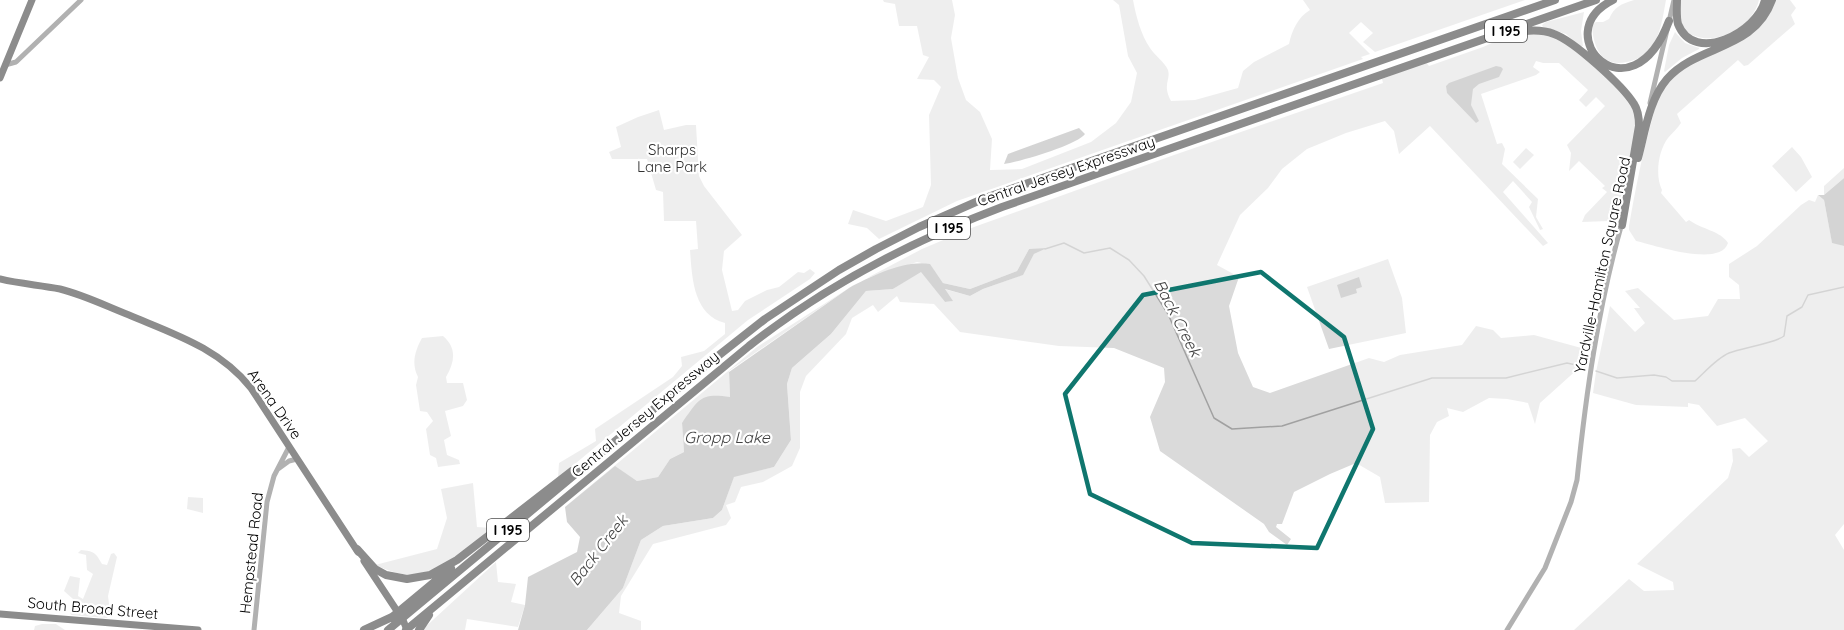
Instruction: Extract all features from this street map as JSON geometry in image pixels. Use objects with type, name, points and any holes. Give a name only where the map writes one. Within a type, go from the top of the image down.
[{"type":"highway","points":[[1421,47],[1540,0]]},
{"type":"highway","name":"Central Jersey Expressway","points":[[388,630],[414,604],[765,319],[839,270],[908,232],[985,198],[1555,0]]},
{"type":"highway","name":"Central Jersey Expressway","points":[[424,618],[462,582],[749,346],[807,304],[856,274],[922,241],[993,210],[1596,0]]},
{"type":"highway","points":[[1613,0],[1602,6],[1594,15],[1588,31],[1593,53],[1611,67],[1629,68],[1642,62],[1660,43],[1669,21]]},
{"type":"highway","points":[[1676,0],[1677,18],[1683,32],[1691,39],[1706,43],[1727,39],[1742,31],[1760,14],[1766,0]]},
{"type":"highway","points":[[1634,171],[1654,100],[1667,80],[1688,63],[1746,35],[1763,18],[1772,0]]},
{"type":"highway","points":[[1417,62],[1513,33],[1530,31],[1559,36],[1580,50],[1629,97],[1638,113],[1638,132],[1622,225]]},
{"type":"highway","points":[[357,549],[380,572],[393,577],[415,579],[436,573],[482,541],[552,486],[599,454]]},
{"type":"highway","points":[[365,630],[414,604],[482,541]]},
{"type":"highway","points":[[406,630],[424,618]]},
{"type":"highway","points":[[417,630],[424,618]]},
{"type":"main road","points":[[0,78],[32,0]]},
{"type":"main road","name":"Arena Drive","points":[[0,279],[73,293],[186,339],[228,363],[244,379],[394,606]]},
{"type":"main road","points":[[394,606],[404,620],[406,630]]},
{"type":"main road","points":[[394,606],[417,630]]},
{"type":"main road","name":"South Broad Street","points":[[0,614],[198,630]]},
{"type":"street","points":[[5,65],[16,62],[81,0]]},
{"type":"street","name":"Yardville-Hamilton Square Road","points":[[1507,630],[1545,568],[1577,480],[1591,364],[1607,281],[1676,0]]},
{"type":"street","name":"Hempstead Road","points":[[255,630],[265,513],[277,470],[289,447]]},
{"type":"street","points":[[277,470],[289,461],[297,459]]},
{"type":"highlighted area","points":[[1261,272],[1344,337],[1373,429],[1317,548],[1192,543],[1090,494],[1065,394],[1143,295]]},
{"type":"green space","points":[[883,0],[952,0],[955,15],[951,38],[958,78],[966,100],[980,112],[992,139],[990,170],[1022,169],[1091,142],[1116,123],[1131,102],[1137,73],[1128,56],[1119,5],[1113,0],[1133,0],[1144,37],[1168,70],[1167,90],[1171,101],[1195,100],[1238,88],[1243,71],[1254,62],[1289,44],[1296,24],[1310,10],[1303,0],[1525,0],[1375,52],[1363,42],[1373,33],[1361,22],[1349,33],[1370,54],[1361,57],[1363,59],[957,201],[879,239],[867,228],[848,224],[853,210],[886,221],[923,207],[931,185],[929,115],[941,87],[934,80],[917,79],[929,57],[923,55],[917,26],[899,26],[895,4]]},
{"type":"green space","points":[[1634,0],[1666,0],[1659,32],[1654,44],[1642,56],[1627,62],[1611,62],[1600,54],[1594,40],[1592,25],[1609,19],[1618,6]]},
{"type":"green space","points":[[1680,0],[1759,0],[1756,9],[1743,25],[1725,35],[1705,38],[1686,32],[1683,28],[1680,18]]},
{"type":"green space","points":[[1776,0],[1790,0],[1796,8],[1791,15],[1795,24],[1748,65],[1744,66],[1738,60],[1677,114],[1681,123],[1668,138],[1660,156],[1658,171],[1661,193],[1686,222],[1689,220],[1716,233],[1728,243],[1722,250],[1713,254],[1700,254],[1671,250],[1636,241],[1629,226],[1647,139],[1663,88],[1674,75],[1688,65],[1737,43],[1752,32],[1766,19]]},
{"type":"green space","points":[[1584,12],[1581,31],[1583,46],[1580,47],[1566,34],[1542,25],[1546,22]]},
{"type":"green space","points":[[1536,32],[1559,38],[1570,45],[1604,75],[1632,108],[1635,116],[1634,140],[1612,230],[1609,221],[1582,222],[1585,215],[1607,192],[1602,188],[1605,186],[1579,161],[1569,171],[1571,153],[1567,145],[1605,106],[1596,97],[1586,107],[1579,100],[1588,90],[1559,63],[1536,61],[1533,67],[1540,72],[1536,75],[1481,94],[1497,144],[1502,143],[1505,149],[1502,164],[1538,199],[1536,217],[1543,229],[1540,230],[1529,207],[1532,202],[1513,181],[1503,192],[1548,243],[1543,246],[1430,126],[1399,154],[1394,131],[1385,121],[1346,133],[1307,149],[1282,169],[1268,188],[1240,215],[1217,265],[1239,277],[1229,306],[1238,353],[1253,387],[1270,393],[1369,358],[1384,362],[1400,355],[1462,345],[1476,326],[1493,330],[1501,338],[1534,335],[1585,349],[1580,367],[1540,403],[1535,424],[1528,403],[1507,399],[1489,398],[1463,412],[1447,408],[1449,416],[1437,422],[1430,435],[1429,502],[1385,503],[1380,477],[1356,463],[1294,492],[1282,524],[1277,524],[1276,527],[1291,539],[1287,545],[1269,532],[1264,524],[1160,451],[1150,417],[1165,382],[1164,368],[1114,348],[1059,346],[960,332],[934,304],[900,302],[897,296],[878,312],[873,305],[852,318],[846,334],[806,376],[800,392],[800,448],[792,466],[763,482],[741,487],[735,502],[726,505],[731,518],[726,525],[653,544],[621,596],[619,613],[641,621],[641,630],[587,630],[623,588],[641,540],[663,526],[713,518],[722,510],[734,476],[774,467],[791,440],[787,384],[792,368],[831,334],[866,291],[893,289],[921,271],[945,302],[952,301],[944,289],[970,296],[1022,275],[1034,254],[1044,249],[1029,249],[1017,271],[970,289],[943,283],[930,265],[917,262],[867,278],[922,249],[974,227],[1383,83],[1382,79],[1426,62],[1429,66],[1512,34]]},
{"type":"green space","points":[[1675,32],[1685,43],[1699,49],[1682,58],[1665,72],[1669,45]]},
{"type":"green space","name":"Sharps Lane Park","points":[[659,110],[664,130],[696,125],[699,176],[704,186],[742,235],[724,251],[722,270],[732,311],[738,310],[745,301],[779,287],[798,272],[804,273],[810,269],[815,273],[810,279],[748,320],[558,478],[559,463],[596,441],[595,429],[673,377],[682,366],[681,357],[704,351],[725,334],[725,323],[714,319],[706,312],[696,294],[690,250],[698,249],[696,221],[664,221],[663,192],[656,190],[647,159],[612,159],[609,152],[621,147],[616,127]]},
{"type":"green space","points":[[1792,147],[1801,157],[1812,177],[1796,192],[1772,166]]},
{"type":"green space","points":[[1526,148],[1534,155],[1520,169],[1513,162]]},
{"type":"green space","points":[[1844,168],[1844,178],[1824,195],[1824,186]]},
{"type":"green space","points":[[1818,195],[1824,200],[1832,242],[1844,246],[1844,524],[1835,535],[1844,550],[1844,630],[1574,630],[1629,579],[1644,591],[1674,590],[1673,582],[1637,564],[1728,478],[1733,461],[1732,449],[1740,448],[1749,457],[1768,441],[1745,418],[1717,426],[1699,405],[1688,403],[1688,407],[1636,405],[1593,393],[1610,306],[1635,332],[1645,323],[1634,308],[1640,308],[1625,291],[1638,288],[1674,320],[1708,316],[1718,299],[1740,299],[1739,285],[1729,277],[1729,264],[1757,246],[1801,205],[1809,200],[1815,202]]},
{"type":"green space","points":[[1388,259],[1402,298],[1406,333],[1329,349],[1307,287]]},
{"type":"green space","points":[[849,288],[729,371],[730,397],[682,423],[684,452],[670,459],[658,477],[637,481],[615,467],[565,507],[757,347]]},
{"type":"green space","points":[[443,336],[451,345],[453,355],[453,361],[446,377],[447,383],[463,383],[467,400],[463,406],[445,411],[451,436],[444,440],[447,455],[459,460],[460,464],[438,467],[436,458],[430,455],[426,429],[433,421],[427,412],[420,411],[416,385],[418,377],[414,362],[422,338]]},
{"type":"green space","points":[[473,483],[477,527],[492,528],[492,532],[445,571],[404,574],[375,565],[437,549],[447,518],[441,489]]},
{"type":"green space","points":[[188,497],[203,498],[203,513],[187,509]]},
{"type":"green space","points":[[81,550],[94,553],[102,564],[107,565],[111,554],[114,553],[117,557],[108,596],[110,611],[107,618],[71,615],[73,599],[64,591],[70,576],[80,578],[78,596],[83,599],[93,574],[87,570],[86,555],[78,553]]},
{"type":"green space","points":[[496,562],[498,582],[516,584],[511,602],[525,605],[518,627],[467,619],[465,630],[422,630]]},
{"type":"green space","points":[[56,624],[65,630],[34,630],[35,626]]},
{"type":"water","points":[[1496,66],[1503,69],[1499,77],[1479,84],[1473,89],[1471,105],[1479,121],[1476,123],[1447,93],[1446,86]]},
{"type":"water","points":[[1079,128],[1085,134],[1071,143],[1034,157],[1004,164],[1008,154]]},
{"type":"water","points":[[1844,178],[1844,246],[1832,243],[1824,200],[1818,195],[1824,195]]},
{"type":"water","name":"Gropp Lake","points":[[1047,248],[1034,254],[1023,275],[970,296],[945,289],[953,301],[945,302],[921,272],[893,289],[866,291],[831,334],[792,368],[787,384],[791,440],[774,467],[734,477],[722,510],[713,518],[663,526],[641,540],[623,588],[587,630],[518,630],[525,605],[528,577],[577,552],[580,537],[567,522],[565,507],[615,466],[637,481],[658,477],[670,459],[684,452],[682,423],[697,403],[706,397],[730,397],[729,372],[849,288],[878,274],[910,264],[930,264],[943,283],[970,289],[1017,271],[1029,249]]},
{"type":"water","points":[[1359,277],[1362,287],[1356,289],[1357,293],[1341,298],[1337,285]]},
{"type":"waterway","name":"Back Creek","points":[[1045,249],[1064,243],[1084,253],[1110,248],[1129,260],[1144,276],[1168,314],[1214,418],[1232,429],[1282,426],[1432,378],[1506,378],[1567,363],[1585,367]]},
{"type":"waterway","name":"Back Creek","points":[[1596,371],[1617,378],[1654,375],[1666,377],[1672,381],[1695,381],[1725,355],[1784,336],[1787,316],[1802,307],[1808,295],[1844,287]]}]
